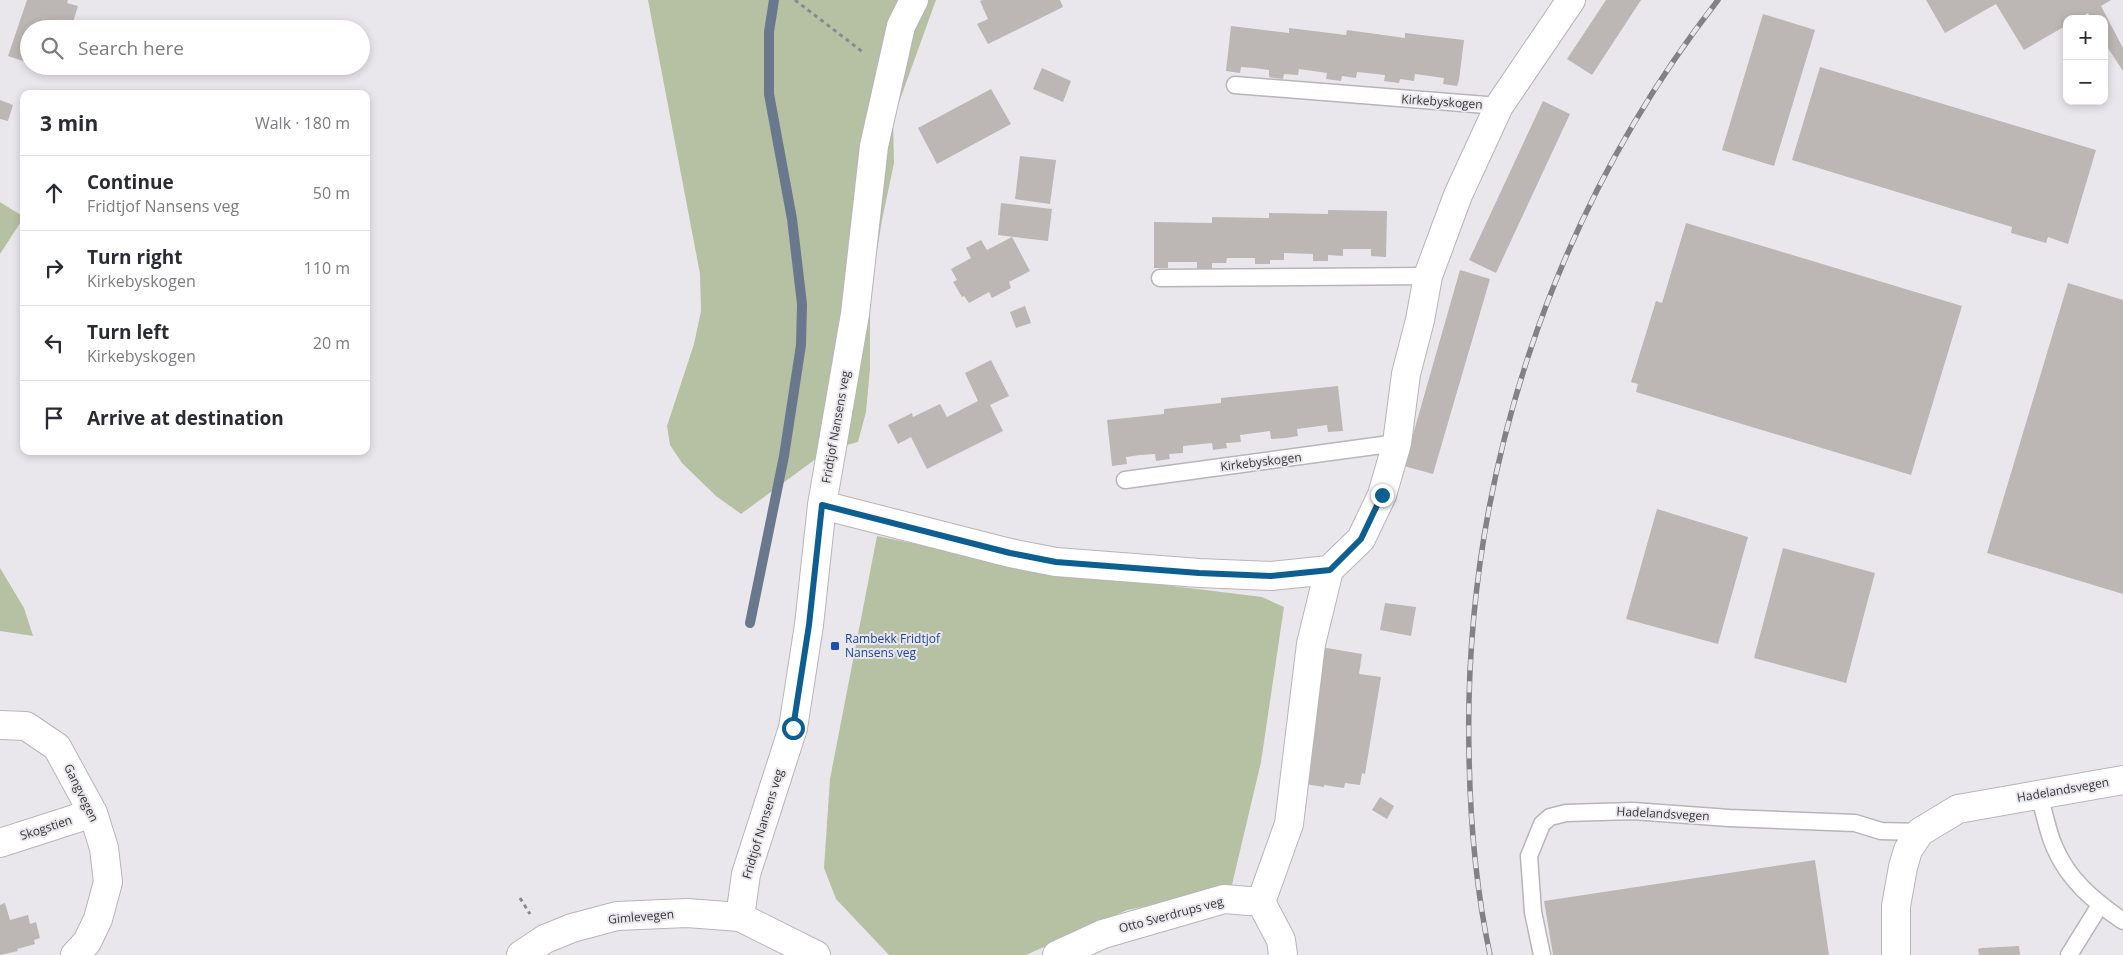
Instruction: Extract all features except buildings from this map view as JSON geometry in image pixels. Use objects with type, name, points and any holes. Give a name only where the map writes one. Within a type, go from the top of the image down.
[{"type":"street","name":"Fridtjof Nansens veg","points":[[740,917],[746,874],[793,728],[809,625],[822,505],[855,314],[874,146],[901,26],[914,0]]},
{"type":"street","name":"Kirkebyskogen","points":[[1330,570],[1361,539],[1382,495],[1397,443],[1406,374],[1420,320],[1428,276],[1458,195],[1499,106],[1571,0]]},
{"type":"street","points":[[822,505],[1010,553],[1056,562],[1199,573],[1271,576],[1330,570],[1311,644],[1289,824],[1261,902],[1280,940],[1283,955]]},
{"type":"street","name":"Gangvegen","points":[[0,725],[26,726],[57,747],[93,813],[104,848],[108,882],[98,919],[87,942],[75,955]]},
{"type":"street","name":"Hadelandsvegen","points":[[1896,955],[1896,906],[1903,867],[1908,850],[1920,832],[1958,809],[2123,780]]},
{"type":"street","name":"Skogstien","points":[[0,842],[93,813]]},
{"type":"street","name":"Otto Sverdrups veg","points":[[1057,955],[1103,934],[1224,899],[1261,902]]},
{"type":"street","name":"Gimlevegen","points":[[521,955],[545,938],[572,928],[617,916],[687,913],[740,917]]},
{"type":"street","points":[[740,917],[816,955]]},
{"type":"lane","name":"Kirkebyskogen","points":[[1235,84],[1499,106]]},
{"type":"lane","points":[[1160,278],[1428,276]]},
{"type":"lane","name":"Kirkebyskogen","points":[[1125,480],[1397,443]]},
{"type":"lane","points":[[2039,794],[2054,846],[2065,868],[2079,886],[2100,905],[2123,921]]},
{"type":"lane","name":"Hadelandsvegen","points":[[1542,955],[1533,912],[1529,856],[1542,824],[1550,817],[1566,814],[1633,811],[1730,818],[1856,823],[1881,831],[1920,832]]},
{"type":"lane","points":[[2069,955],[2100,905]]},
{"type":"path","points":[[795,0],[871,58],[892,65]]},
{"type":"green space","points":[[648,0],[936,0],[893,119],[894,163],[870,293],[870,369],[866,412],[858,442],[828,450],[741,514],[716,496],[682,463],[670,445],[667,426],[694,344],[701,311],[700,274]]},
{"type":"green space","points":[[0,202],[20,214],[20,223],[0,254]]},
{"type":"green space","points":[[877,536],[1042,570],[1262,597],[1284,607],[1261,762],[1231,889],[1127,910],[1026,955],[889,955],[836,899],[824,868],[830,779]]},
{"type":"green space","points":[[0,568],[24,608],[33,636],[0,631]]},
{"type":"waterway","points":[[750,623],[784,456],[801,345],[802,304],[792,219],[769,94],[769,32],[774,0]]},
{"type":"railway","points":[[1490,955],[1477,880],[1471,804],[1469,753],[1471,652],[1482,551],[1501,452],[1529,355],[1564,261],[1608,170],[1659,83],[1718,0]]},
{"type":"place","name":"Rambekk Fridtjof Nansens veg","points":[[835,646]]},
{"type":"route","points":[[793,728],[809,625],[822,505],[1010,553],[1056,562],[1199,573],[1271,576],[1330,570],[1361,539],[1382,495]]}]
